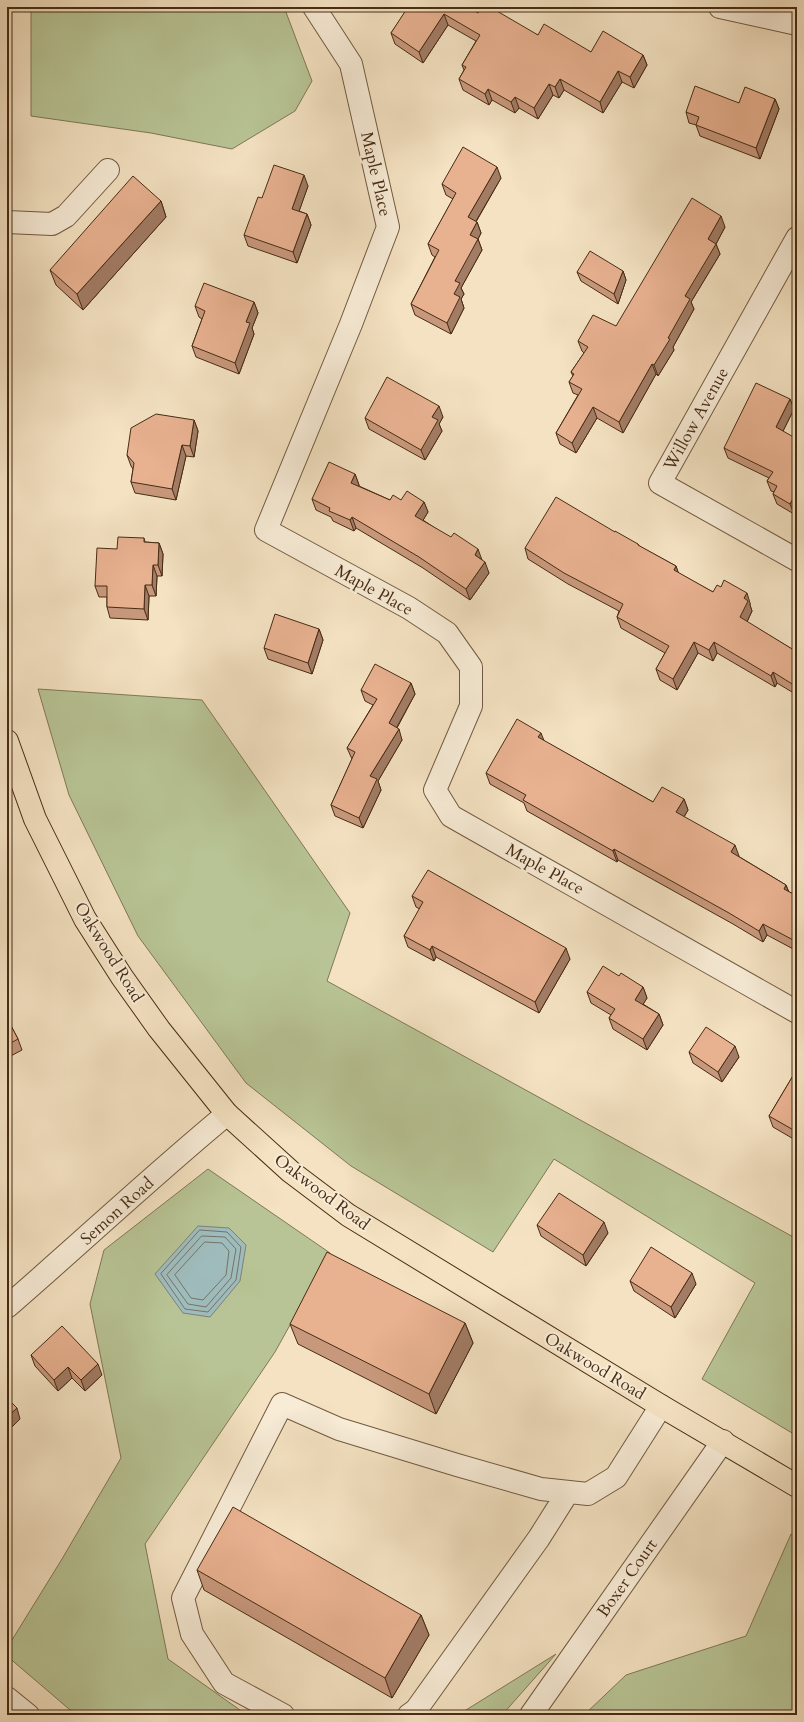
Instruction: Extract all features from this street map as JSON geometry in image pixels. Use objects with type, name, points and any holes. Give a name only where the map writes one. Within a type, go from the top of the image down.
[{"type":"main road","name":"Oakwood Road","points":[[7,741],[35,819],[85,919],[122,977],[159,1029],[227,1114],[291,1172],[348,1215],[661,1406],[797,1486]]},
{"type":"street","name":"Maple Place","points":[[314,7],[351,64],[388,227],[351,324],[266,530],[409,608],[447,633],[470,667],[471,706],[435,790],[451,816],[797,1012]]},
{"type":"street","points":[[720,7],[796,22]]},
{"type":"street","points":[[7,222],[52,224],[66,216],[108,170]]},
{"type":"street","name":"Willow Avenue","points":[[797,238],[660,483],[797,560]]},
{"type":"street","name":"Semon Road","points":[[7,1307],[190,1144],[227,1114]]},
{"type":"street","points":[[283,1715],[224,1683],[192,1634],[183,1598],[282,1404],[339,1429],[541,1489],[588,1494],[616,1477],[661,1406]]},
{"type":"street","name":"Boxer Court","points":[[532,1715],[722,1441]]},
{"type":"street","points":[[410,1715],[416,1710],[539,1538],[568,1492]]},
{"type":"green space","points":[[31,7],[284,7],[312,81],[295,111],[232,149],[151,133],[31,116]]},
{"type":"green space","points":[[38,689],[202,700],[350,913],[327,981],[797,1239],[797,1436],[702,1379],[755,1283],[554,1159],[493,1252],[351,1166],[246,1083],[138,936],[69,795]]},
{"type":"green space","points":[[208,1169],[330,1253],[275,1352],[145,1544],[168,1659],[247,1715],[76,1715],[7,1656],[7,1648],[62,1559],[121,1458],[90,1304],[104,1250]]},
{"type":"green space","points":[[791,1534],[797,1538],[797,1715],[584,1715],[626,1675],[746,1636]]},
{"type":"green space","points":[[556,1654],[502,1715],[458,1715]]},
{"type":"water","points":[[198,1226],[229,1228],[246,1245],[240,1281],[210,1317],[183,1313],[155,1274]]},
{"type":"building","points":[[408,7],[469,7],[478,13],[481,7],[490,7],[538,35],[544,24],[591,52],[603,31],[643,55],[630,77],[618,71],[600,102],[560,79],[555,87],[549,84],[534,108],[515,97],[511,102],[488,89],[485,94],[459,79],[466,67],[462,65],[480,35],[444,14],[419,52],[391,33]]},
{"type":"building","points":[[695,86],[739,103],[745,87],[775,99],[756,148],[696,125],[699,117],[686,112]]},
{"type":"building","points":[[463,147],[497,167],[468,217],[477,222],[470,235],[478,239],[455,281],[460,283],[454,294],[460,297],[447,323],[411,304],[439,250],[428,244],[456,193],[442,184]]},
{"type":"building","points":[[274,165],[304,175],[292,209],[307,214],[293,252],[244,235],[258,197],[262,198]]},
{"type":"building","points":[[133,176],[161,201],[77,294],[50,270]]},
{"type":"building","points":[[692,198],[721,216],[708,239],[716,244],[685,296],[690,299],[668,338],[670,339],[654,365],[652,364],[619,422],[593,407],[572,443],[556,433],[582,389],[569,382],[574,374],[571,372],[588,347],[578,341],[593,315],[616,326]]},
{"type":"building","points":[[590,251],[623,271],[614,294],[577,272]]},
{"type":"building","points":[[204,283],[254,302],[246,322],[250,323],[235,363],[192,346],[205,311],[195,306]]},
{"type":"building","points":[[387,377],[439,406],[432,417],[438,420],[421,450],[365,418]]},
{"type":"building","points":[[756,383],[790,399],[776,427],[797,439],[797,491],[790,504],[773,494],[777,486],[767,481],[773,472],[724,448]]},
{"type":"building","points":[[156,414],[194,420],[190,446],[182,445],[172,489],[131,482],[134,463],[127,455],[131,428]]},
{"type":"building","points":[[329,462],[355,474],[351,483],[390,500],[393,495],[401,500],[407,491],[424,502],[415,516],[451,537],[454,533],[478,549],[475,555],[485,562],[466,589],[419,557],[352,517],[350,520],[329,511],[330,508],[312,499]]},
{"type":"building","points":[[556,497],[676,566],[674,570],[713,592],[717,585],[721,587],[724,580],[747,593],[744,598],[748,601],[740,617],[797,652],[797,687],[773,672],[771,676],[714,642],[709,650],[694,642],[673,679],[656,669],[669,646],[617,617],[623,604],[564,573],[525,548]]},
{"type":"building","points":[[118,537],[144,538],[144,542],[159,543],[158,565],[153,565],[152,585],[145,585],[144,609],[107,607],[107,586],[95,586],[97,548],[117,549]]},
{"type":"building","points":[[275,614],[319,629],[308,663],[264,648]]},
{"type":"building","points":[[375,664],[411,683],[389,723],[399,729],[370,776],[377,779],[359,818],[331,805],[355,752],[347,748],[377,699],[361,690]]},
{"type":"building","points":[[517,719],[541,733],[538,737],[653,802],[662,787],[684,799],[676,812],[735,845],[731,852],[786,885],[784,889],[797,896],[797,942],[763,924],[759,931],[614,849],[613,851],[523,800],[526,795],[486,773]]},
{"type":"building","points":[[428,870],[566,948],[535,1002],[432,946],[430,950],[404,936],[423,902],[412,896]]},
{"type":"building","points":[[603,966],[619,976],[621,973],[643,987],[635,1000],[659,1014],[643,1039],[609,1018],[615,1009],[587,992]]},
{"type":"building","points":[[7,1018],[18,1039],[7,1045]]},
{"type":"building","points":[[706,1027],[735,1046],[718,1072],[689,1052]]},
{"type":"building","points":[[797,1069],[797,1132],[769,1116]]},
{"type":"building","points":[[559,1193],[604,1222],[583,1255],[537,1225]]},
{"type":"building","points":[[651,1247],[692,1273],[671,1307],[630,1281]]},
{"type":"building","points":[[327,1252],[465,1323],[429,1394],[290,1324]]},
{"type":"building","points":[[62,1326],[98,1364],[81,1380],[68,1367],[54,1380],[31,1355]]},
{"type":"building","points":[[7,1398],[17,1408],[7,1417]]},
{"type":"building","points":[[233,1507],[421,1615],[385,1678],[197,1570]]}]
